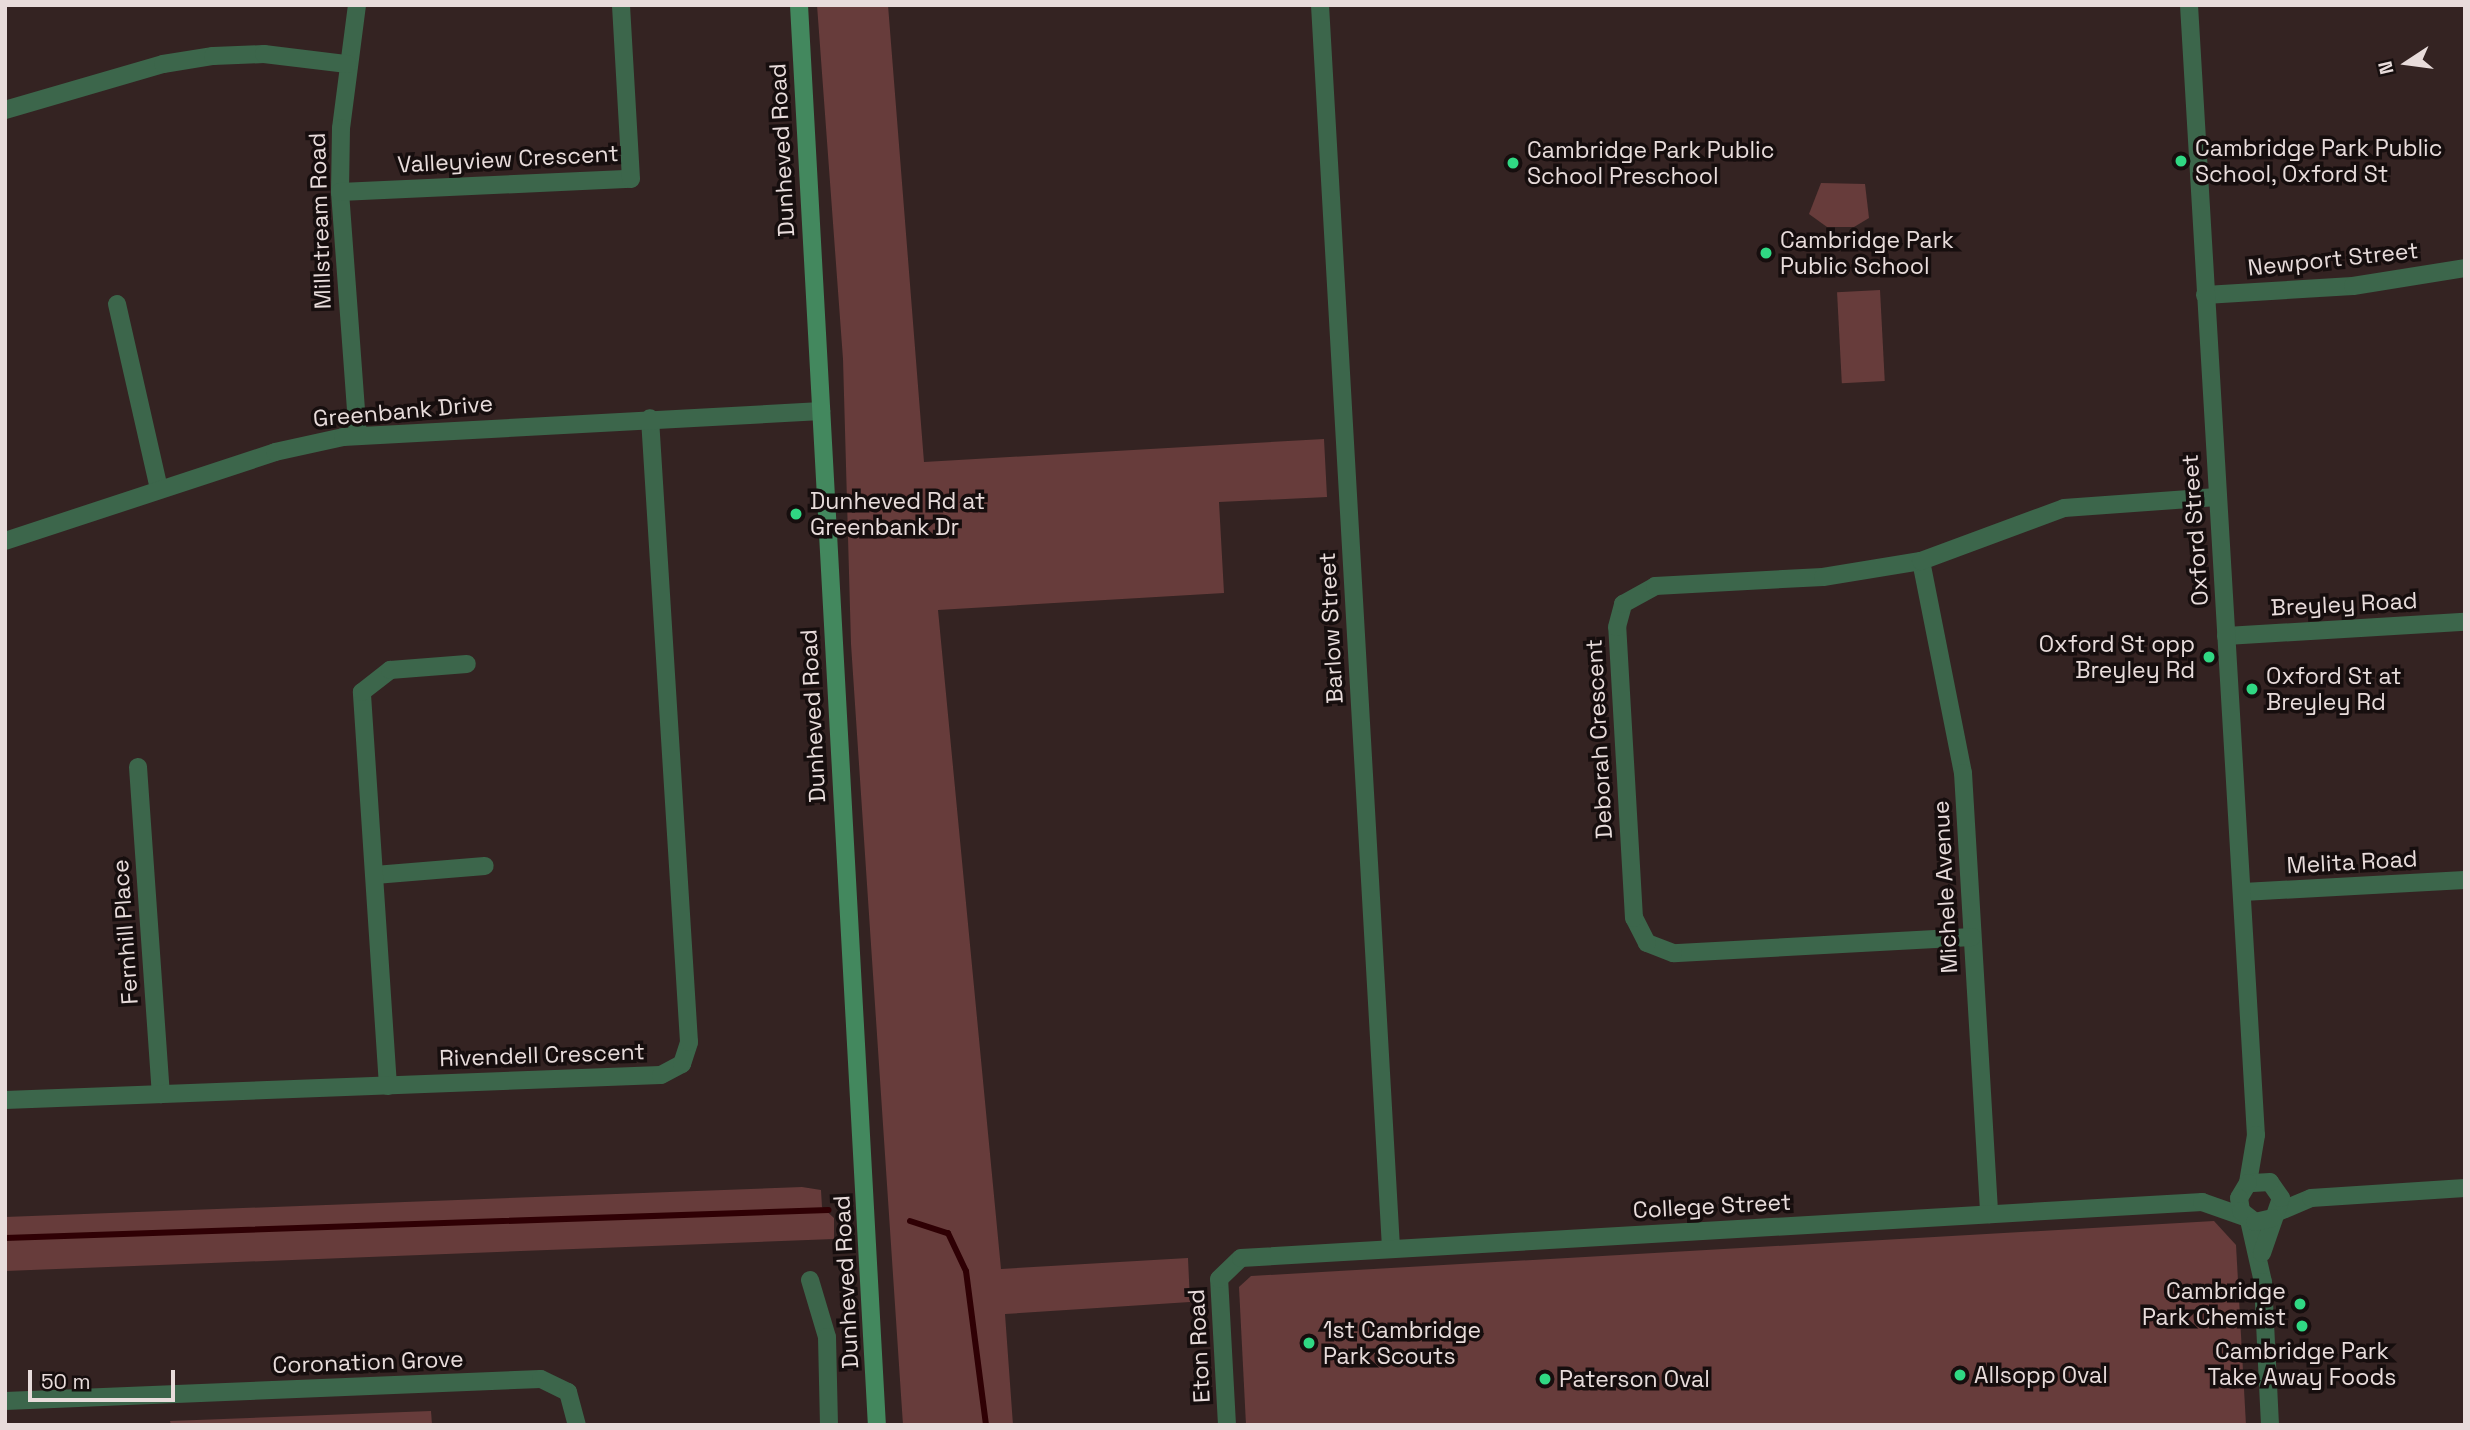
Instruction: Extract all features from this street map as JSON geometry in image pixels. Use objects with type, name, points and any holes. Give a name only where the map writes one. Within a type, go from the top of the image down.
[{"type":"main road","name":"Dunheved Road","points":[[799,5],[877,1425]]},
{"type":"street","name":"Millstream Road","points":[[357,5],[346,64],[340,192],[358,435]]},
{"type":"street","name":"Valleyview Crescent","points":[[340,192],[631,179],[621,5]]},
{"type":"street","name":"Barlow Street","points":[[1320,5],[1391,1249]]},
{"type":"street","name":"Oxford Street","points":[[2189,5],[2256,1135],[2246,1185],[2239,1198],[2247,1218]]},
{"type":"street","points":[[5,110],[163,64],[214,56],[264,54],[346,64]]},
{"type":"street","name":"Newport Street","points":[[2205,295],[2353,286],[2465,268]]},
{"type":"street","points":[[117,304],[159,489]]},
{"type":"street","name":"Greenbank Drive","points":[[5,541],[275,452],[358,435],[821,411]]},
{"type":"street","name":"Rivendell Crescent","points":[[5,1100],[664,1075],[687,1055],[650,418]]},
{"type":"street","name":"Deborah Crescent","points":[[1972,937],[1673,953],[1647,943],[1634,918],[1617,626],[1623,604],[1655,586],[1823,577],[1921,561],[2064,508],[2217,497]]},
{"type":"street","name":"Michele Avenue","points":[[1921,561],[1961,760],[1989,1214]]},
{"type":"street","name":"Breyley Road","points":[[2226,636],[2465,622]]},
{"type":"street","points":[[388,1086],[362,692],[390,670],[467,664]]},
{"type":"street","name":"Fernhill Place","points":[[138,766],[161,1094]]},
{"type":"street","points":[[375,875],[485,866]]},
{"type":"street","name":"Melita Road","points":[[2243,892],[2465,880]]},
{"type":"street","name":"Oxford Street","points":[[2256,1135],[2272,1184],[2275,1215]]},
{"type":"street","points":[[2272,1184],[2311,1198]]},
{"type":"street","name":"College Street","points":[[1226,1266],[1251,1257],[2202,1202],[2246,1185],[2272,1184]]},
{"type":"street","points":[[2270,1425],[2261,1270],[2247,1218],[2275,1215],[2311,1198],[2465,1188]]},
{"type":"street","name":"College Street","points":[[2202,1202],[2247,1218]]},
{"type":"street","points":[[2261,1270],[2275,1215]]},
{"type":"street","name":"Eton Road","points":[[1226,1266],[1219,1290],[1227,1425]]},
{"type":"street","name":"Dunheved Road","points":[[810,1280],[827,1337],[829,1425]]},
{"type":"street","name":"Coronation Grove","points":[[5,1401],[541,1379],[569,1392],[576,1425]]},
{"type":"shaded area","points":[[817,5],[888,5],[924,462],[1324,439],[1327,497],[1219,502],[1224,593],[938,610],[1001,1269],[1188,1258],[1190,1302],[1005,1314],[1013,1425],[903,1425],[851,644],[843,359]]},
{"type":"shaded area","points":[[1821,183],[1865,184],[1869,218],[1854,227],[1827,227],[1809,214]]},
{"type":"shaded area","points":[[1880,290],[1885,381],[1842,383],[1837,292]]},
{"type":"shaded area","points":[[802,1187],[821,1190],[822,1207],[834,1218],[834,1239],[5,1271],[5,1217]]},
{"type":"shaded area","points":[[2214,1221],[2236,1245],[2246,1425],[1246,1425],[1239,1287],[1251,1276]]},
{"type":"shaded area","points":[[431,1411],[432,1425],[171,1425],[170,1421]]},
{"type":"waterway","points":[[5,1238],[829,1210]]},
{"type":"waterway","points":[[910,1221],[948,1233],[966,1271],[986,1425]]},
{"type":"place","name":"Cambridge Park Public School, Oxford St","points":[[2181,161]]},
{"type":"place","name":"Cambridge Park Public School Preschool","points":[[1513,163]]},
{"type":"place","name":"Cambridge Park Public School","points":[[1766,253]]},
{"type":"place","name":"Dunheved Rd at Greenbank Dr","points":[[796,514]]},
{"type":"place","name":"Oxford St opp Breyley Rd","points":[[2209,657]]},
{"type":"place","name":"Oxford St at Breyley Rd","points":[[2252,689]]},
{"type":"place","name":"Cambridge Park Chemist","points":[[2300,1304]]},
{"type":"place","name":"Cambridge Park Take Away Foods","points":[[2302,1326]]},
{"type":"place","name":"1st Cambridge Park Scouts","points":[[1309,1343]]},
{"type":"place","name":"Allsopp Oval","points":[[1960,1375]]},
{"type":"place","name":"Paterson Oval","points":[[1545,1379]]}]
